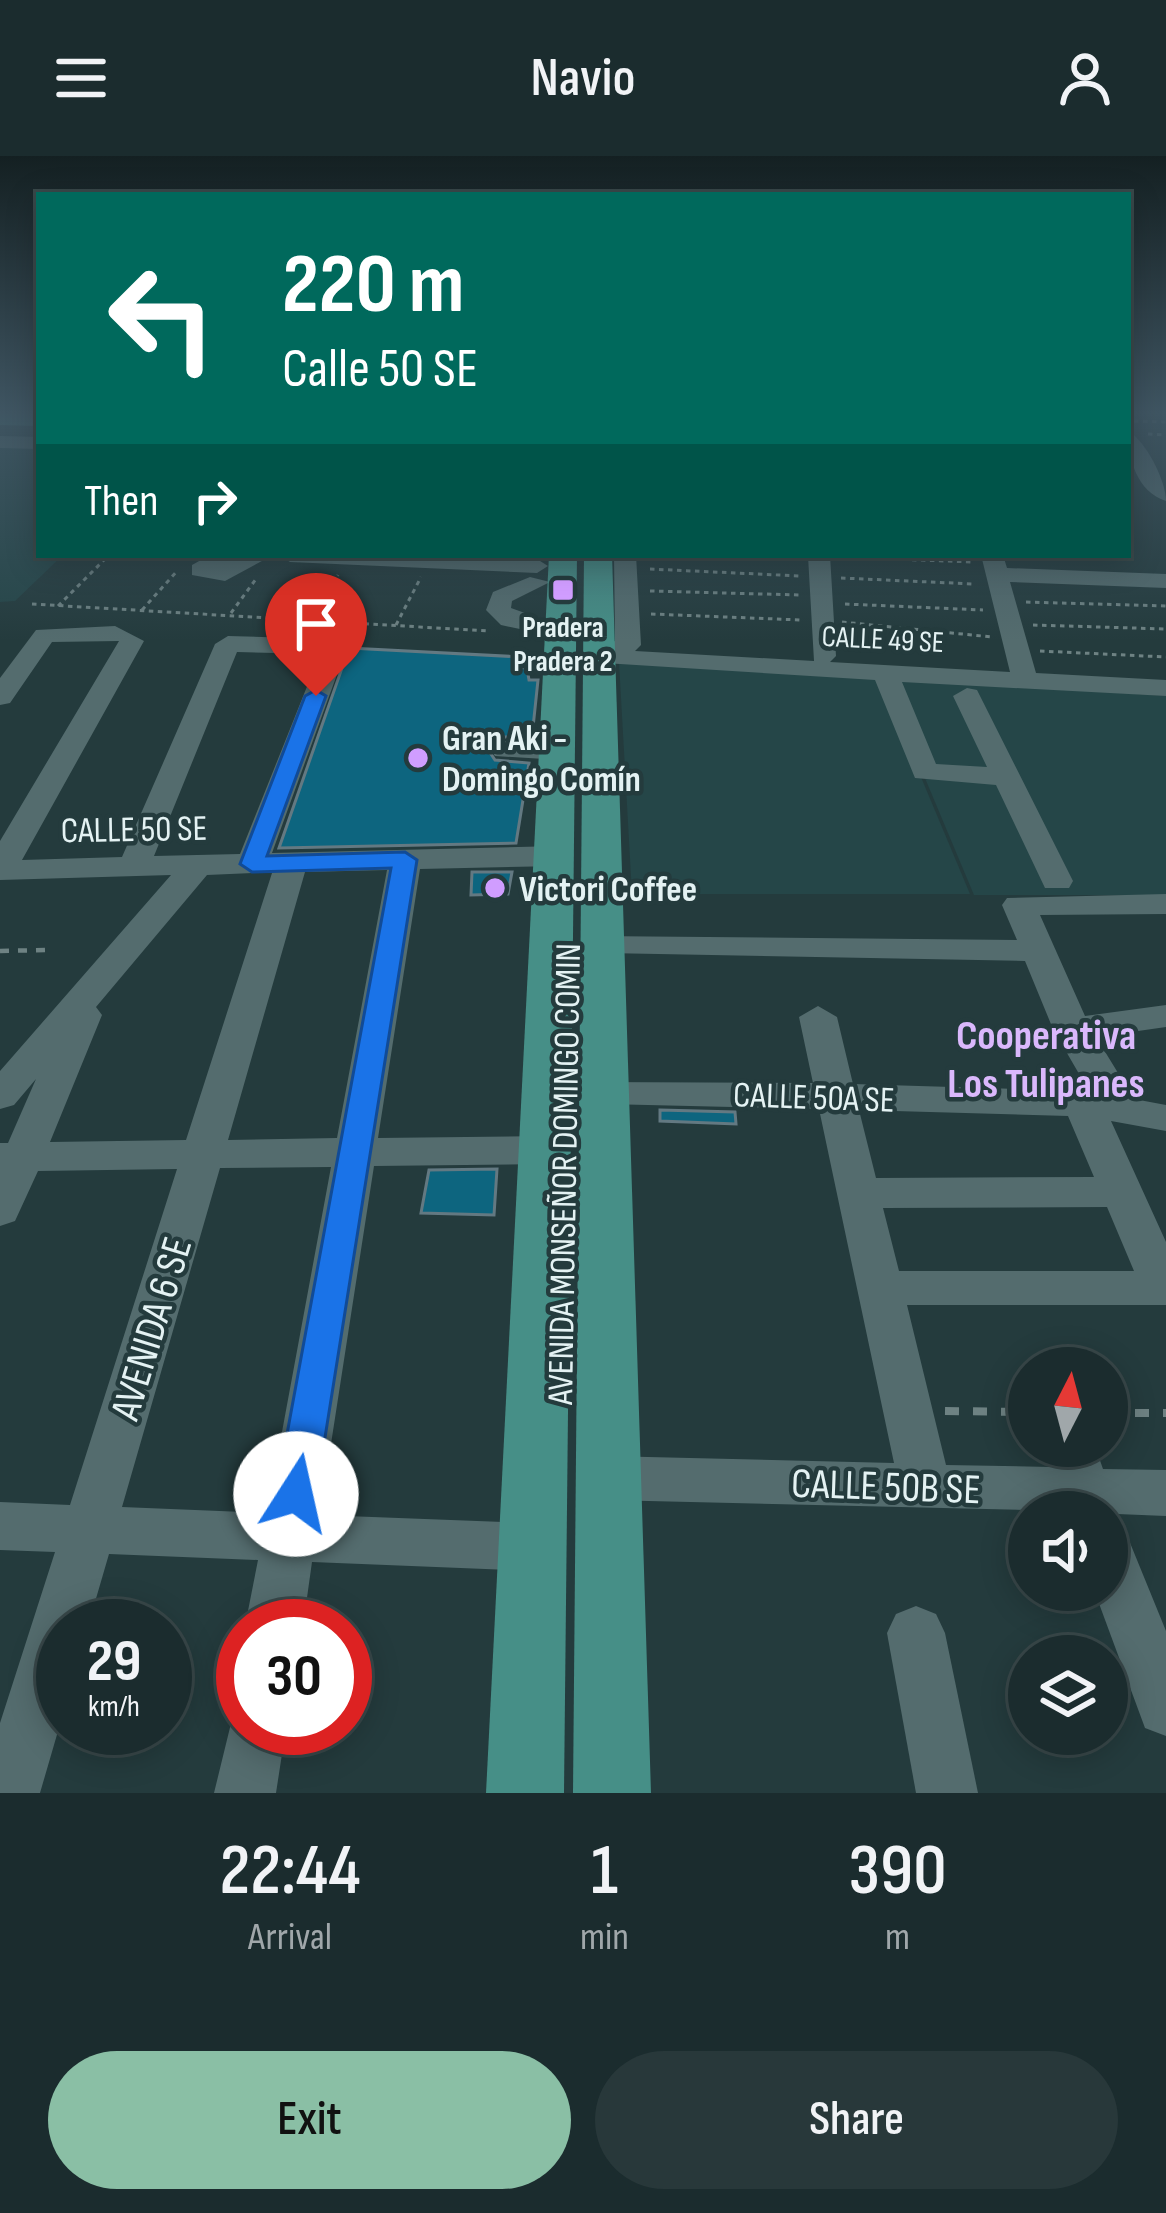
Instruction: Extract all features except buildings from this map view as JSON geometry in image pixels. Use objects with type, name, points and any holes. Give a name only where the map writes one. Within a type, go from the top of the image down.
[{"type":"main road","name":"AVENIDA MONSEÑOR DOMINGO COMIN","points":[[525,1793],[561,751],[568,641],[597,558]]},
{"type":"main road","name":"AVENIDA MONSEÑOR DOMINGO COMIN","points":[[550,562],[568,641],[604,943],[612,1793]]},
{"type":"street","points":[[370,558],[550,562]]},
{"type":"street","name":"AVENIDA MONSEÑOR DOMINGO COMIN","points":[[587,1793],[588,558]]},
{"type":"street","points":[[568,641],[628,645],[625,558]]},
{"type":"street","points":[[819,558],[823,656]]},
{"type":"street","name":"AVENIDA MONSEÑOR DOMINGO COMIN","points":[[550,562],[550,1793]]},
{"type":"street","points":[[1025,680],[993,564],[1166,581]]},
{"type":"street","points":[[0,698],[44,635],[123,638],[0,869]]},
{"type":"street","name":"CALLE 49 SE","points":[[568,641],[885,672],[1166,688]]},
{"type":"street","name":"AVENIDA 6 SE","points":[[9,1793],[203,1154],[272,864],[329,653],[228,644],[134,866]]},
{"type":"street","points":[[885,672],[925,772],[1002,777]]},
{"type":"street","points":[[967,696],[1002,777],[1057,880]]},
{"type":"street","points":[[505,750],[561,751]]},
{"type":"street","points":[[279,1599],[355,1152],[392,853]]},
{"type":"street","name":"CALLE 50 SE","points":[[0,869],[272,864],[392,853],[558,856]]},
{"type":"street","points":[[0,1096],[198,865]]},
{"type":"street","points":[[882,1288],[1165,1288],[1121,1192],[1100,1105],[1019,905],[1166,904]]},
{"type":"street","points":[[604,943],[1039,951]]},
{"type":"street","points":[[0,1210],[12,1157],[98,978]]},
{"type":"street","points":[[1072,1029],[1166,1016]]},
{"type":"street","points":[[818,1017],[840,1096],[925,1486]]},
{"type":"street","name":"CALLE 50A SE","points":[[605,1091],[1100,1105],[1166,1118]]},
{"type":"street","points":[[12,1157],[548,1150]]},
{"type":"street","points":[[861,1193],[1121,1192]]},
{"type":"street","name":"CALLE 50B SE","points":[[606,1478],[925,1486],[1082,1483],[1166,1493]]},
{"type":"street","points":[[0,1526],[532,1547]]},
{"type":"street","points":[[1128,1606],[1166,1707]]},
{"type":"street","points":[[916,1633],[947,1793]]},
{"type":"street","points":[[245,1793],[251,1755]]},
{"type":"path","points":[[58,606],[106,558]]},
{"type":"path","points":[[308,620],[349,558]]},
{"type":"path","points":[[862,558],[993,564]]},
{"type":"path","points":[[229,616],[263,560]]},
{"type":"path","points":[[396,625],[429,561]]},
{"type":"path","points":[[142,610],[178,569]]},
{"type":"path","points":[[626,590],[1006,612],[1166,629]]},
{"type":"path","points":[[32,604],[491,631]]},
{"type":"path","points":[[1006,612],[1166,606]]},
{"type":"path","points":[[1017,650],[1166,657]]},
{"type":"path","points":[[0,951],[47,950]]},
{"type":"path","points":[[909,1411],[1008,1412]]},
{"type":"path","points":[[1128,1413],[1166,1413]]},
{"type":"shaded area","points":[[0,487],[36,487],[36,558],[60,558],[15,601],[0,602]]},
{"type":"shaded area","points":[[619,662],[879,677],[970,894],[632,894]]},
{"type":"shaded area","points":[[883,678],[1166,696],[1166,895],[974,895]]},
{"type":"place","name":"Pradera Pradera 2","points":[[563,590]]},
{"type":"place","name":"Gran Aki - Domingo Comín","points":[[418,758]]},
{"type":"place","name":"Victori Coffee","points":[[495,888]]},
{"type":"district","name":"Cooperativa Los Tulipanes","points":[[1046,1058]]},
{"type":"route","points":[[296,1494],[405,860],[252,864],[316,696]]}]
